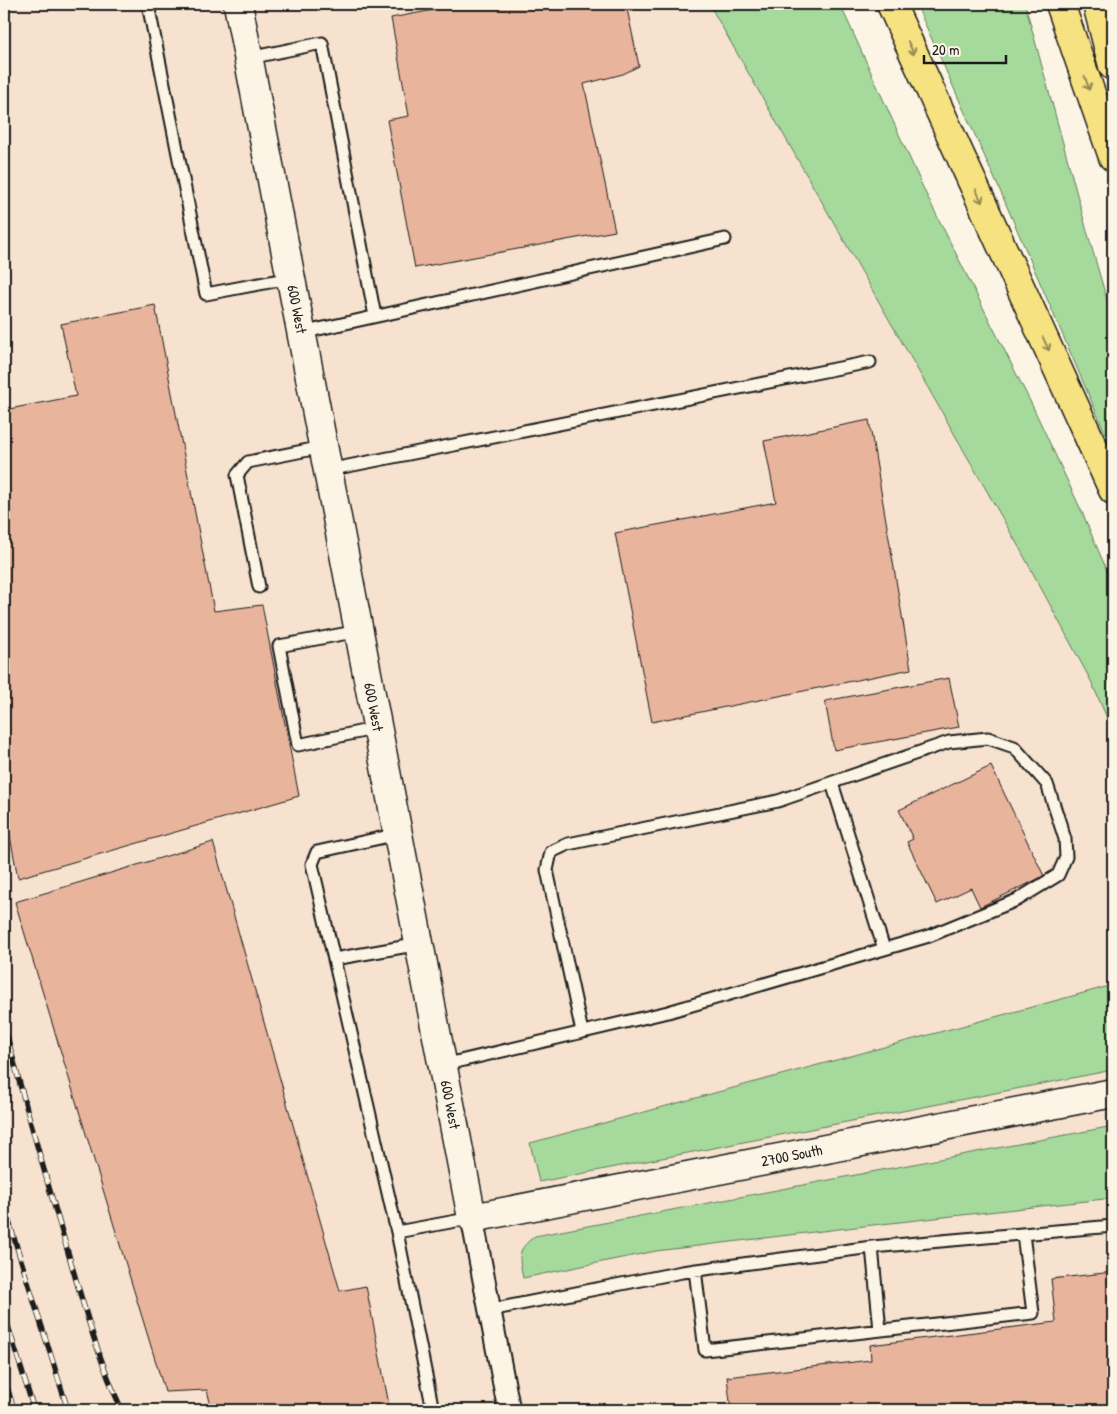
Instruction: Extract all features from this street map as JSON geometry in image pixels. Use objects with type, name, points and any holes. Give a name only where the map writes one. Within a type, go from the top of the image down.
[{"type":"highway","points":[[891,4],[1113,490]]},
{"type":"highway","points":[[1060,4],[1113,157]]},
{"type":"highway","points":[[1097,4],[1113,66]]},
{"type":"street","name":"600 West","points":[[238,4],[509,1410]]},
{"type":"street","name":"2700 South","points":[[472,1218],[1113,1093]]},
{"type":"lane","points":[[148,4],[206,294],[291,278]]},
{"type":"lane","points":[[248,58],[322,43],[375,316]]},
{"type":"lane","points":[[301,333],[725,239]]},
{"type":"lane","points":[[259,587],[238,475],[248,462],[326,459],[870,362]]},
{"type":"lane","points":[[359,631],[279,646],[298,745],[378,728]]},
{"type":"lane","points":[[443,1065],[668,1012],[929,936],[1008,903],[1058,875],[1066,858],[1065,839],[1046,784],[1014,747],[988,738],[949,742],[778,801],[568,844],[551,852],[547,870],[582,1032]]},
{"type":"lane","points":[[832,783],[884,949]]},
{"type":"lane","points":[[398,834],[317,852],[312,864],[397,1232],[433,1410]]},
{"type":"lane","points":[[334,959],[420,944]]},
{"type":"lane","points":[[397,1232],[472,1218]]},
{"type":"lane","points":[[490,1310],[695,1270],[872,1247],[1113,1226]]},
{"type":"lane","points":[[695,1270],[705,1350],[1034,1313],[1024,1234]]},
{"type":"lane","points":[[872,1247],[880,1330]]},
{"type":"shaded area","points":[[4,4],[784,4],[1113,646],[1113,1410],[4,1410]]},
{"type":"green space","points":[[709,4],[840,4],[926,194],[1033,407],[1082,512],[1113,585],[1113,732],[1091,681],[1020,549]]},
{"type":"green space","points":[[916,4],[1025,4],[1113,321],[1113,451],[1002,195]]},
{"type":"green space","points":[[1113,985],[1113,1070],[539,1182],[530,1143]]},
{"type":"green space","points":[[1113,1126],[1113,1198],[656,1251],[523,1278],[520,1254],[535,1236]]},
{"type":"building","points":[[466,4],[626,4],[639,66],[623,74],[584,84],[615,231],[415,268],[387,120],[409,116],[391,18]]},
{"type":"building","points":[[155,305],[214,611],[262,605],[299,796],[18,878],[4,805],[4,410],[76,396],[61,324]]},
{"type":"building","points":[[869,420],[911,669],[652,722],[615,533],[776,502],[764,441]]},
{"type":"building","points":[[949,678],[959,727],[834,750],[825,701]]},
{"type":"building","points":[[991,766],[1044,876],[980,907],[971,888],[937,904],[907,842],[913,839],[899,810]]},
{"type":"building","points":[[213,842],[340,1291],[366,1286],[390,1410],[212,1410],[207,1390],[165,1392],[15,902]]},
{"type":"building","points":[[1113,1272],[1113,1410],[731,1410],[727,1377],[871,1360],[870,1345],[1056,1322],[1051,1279]]},
{"type":"railway","points":[[4,1025],[85,1310],[98,1351],[122,1410]]},
{"type":"railway","points":[[4,1206],[68,1410]]},
{"type":"railway","points":[[4,1313],[34,1410]]},
{"type":"railway","points":[[4,1377],[14,1410]]}]
